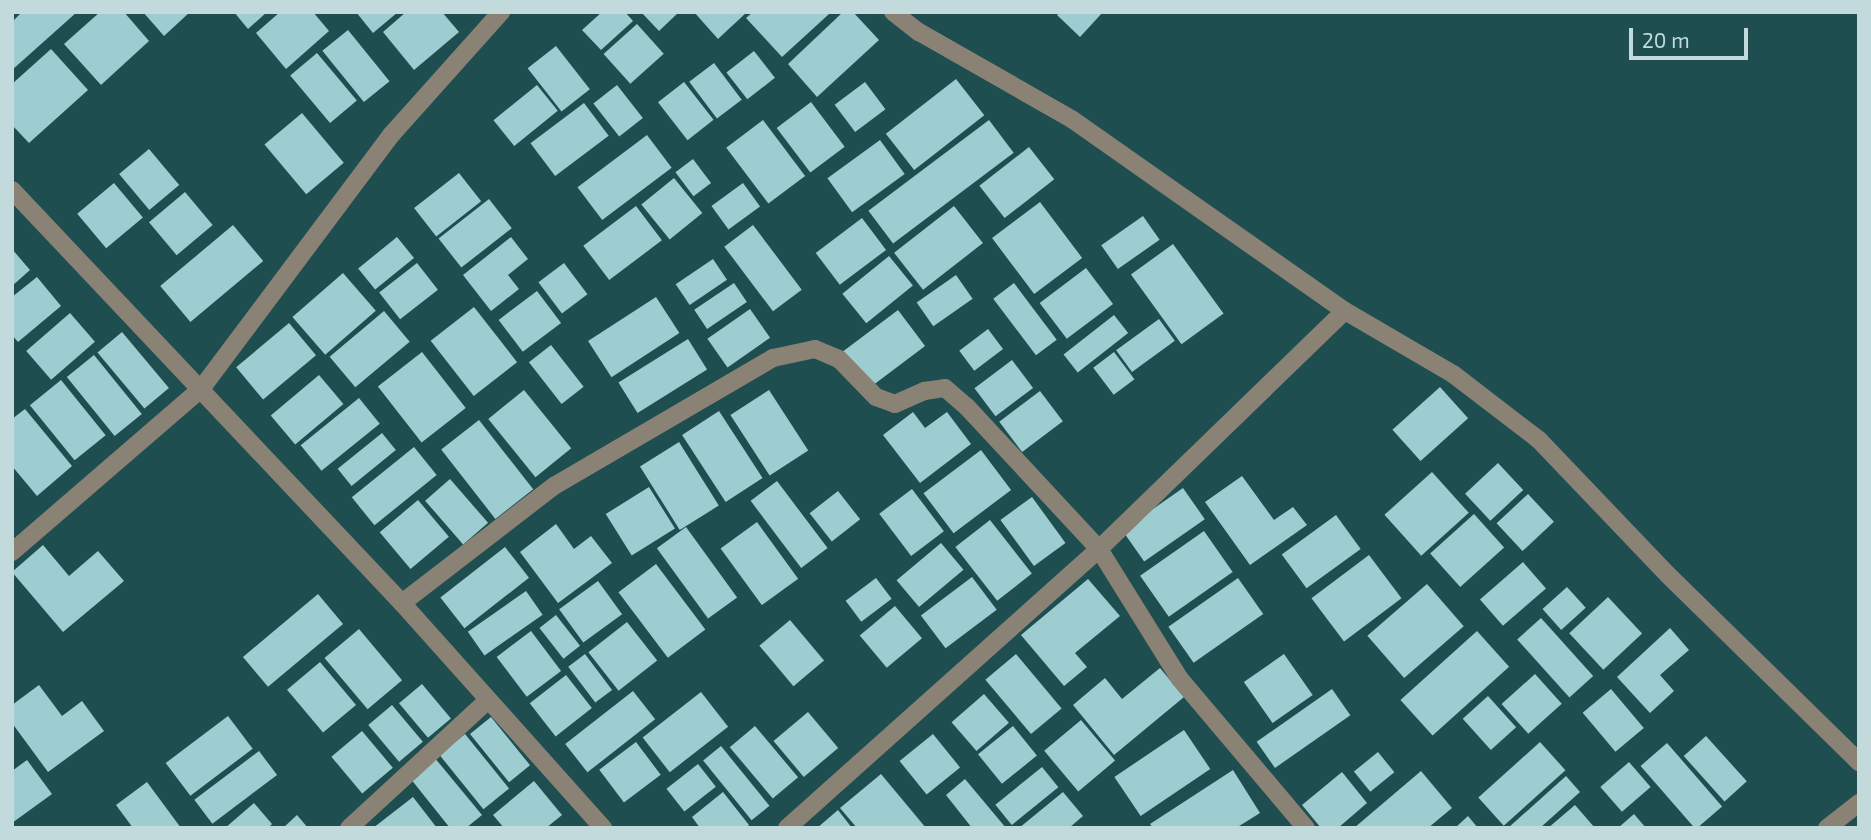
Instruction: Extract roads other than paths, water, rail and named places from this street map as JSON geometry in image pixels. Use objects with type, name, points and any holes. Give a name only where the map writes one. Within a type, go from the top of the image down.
[{"type":"street","points":[[12,552],[201,389],[392,134],[501,12]]},
{"type":"street","points":[[893,12],[919,32],[1073,120],[1345,311],[1453,374],[1539,439],[1667,575],[1859,762]]},
{"type":"street","points":[[12,190],[402,603],[603,828]]},
{"type":"street","points":[[787,828],[1099,549],[1345,311]]},
{"type":"street","points":[[402,603],[554,486],[773,358],[815,349],[839,359],[876,397],[895,404],[924,391],[946,388],[1099,549],[1180,679],[1306,828]]},
{"type":"street","points":[[349,828],[487,701]]},
{"type":"street","points":[[1827,828],[1859,803]]}]
